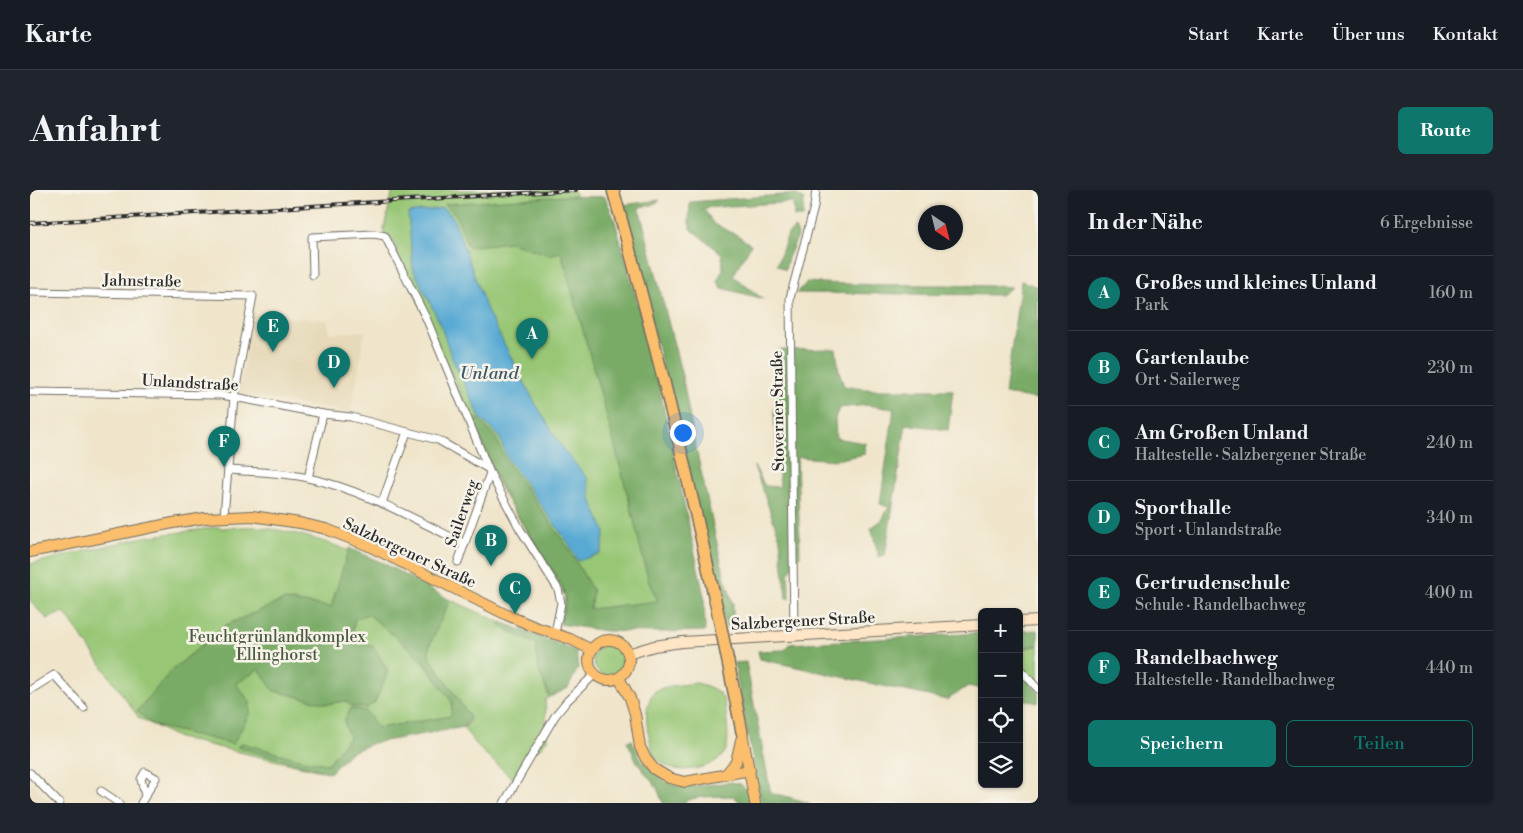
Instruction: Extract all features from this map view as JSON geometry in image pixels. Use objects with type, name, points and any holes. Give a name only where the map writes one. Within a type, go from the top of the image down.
[{"type":"highway","points":[[614,190],[687,474],[742,732]]},
{"type":"main road","name":"Salzbergener Straße","points":[[30,552],[173,523],[224,516],[252,516],[300,523],[350,537],[507,615],[535,627],[570,638],[592,650]]},
{"type":"main road","points":[[1023,622],[1038,621]]},
{"type":"main road","name":"Salzbergener Straße","points":[[628,654],[654,646],[682,642],[978,625]]},
{"type":"main road","points":[[604,641],[618,642],[628,654],[627,670],[619,678],[609,680],[595,674],[589,660],[592,650],[597,644],[604,641]]},
{"type":"main road","points":[[619,678],[630,698],[640,747],[654,769],[670,778],[685,782],[750,770]]},
{"type":"main road","points":[[726,774],[736,762],[741,748],[742,732]]},
{"type":"main road","points":[[742,732],[756,803]]},
{"type":"street","name":"Stoverner Straße","points":[[794,635],[790,298],[814,207],[816,190]]},
{"type":"street","points":[[313,274],[312,237],[374,234],[385,236],[427,320],[488,471],[520,529],[558,589],[561,603],[555,633]]},
{"type":"street","name":"Jahnstraße","points":[[30,292],[253,296],[234,397]]},
{"type":"street","name":"Unlandstraße","points":[[30,392],[210,395],[234,397],[322,414],[350,417],[438,440],[488,471]]},
{"type":"street","points":[[224,516],[234,397]]},
{"type":"street","points":[[308,478],[322,414]]},
{"type":"street","points":[[382,503],[407,432]]},
{"type":"street","points":[[228,470],[308,478],[382,503],[465,544]]},
{"type":"street","name":"Sailerweg","points":[[458,562],[488,471]]},
{"type":"street","points":[[1023,672],[1038,689]]},
{"type":"street","points":[[504,803],[555,716],[567,701],[595,674]]},
{"type":"street","points":[[30,690],[54,675],[84,708]]},
{"type":"street","points":[[30,773],[59,803]]},
{"type":"street","points":[[101,791],[119,803]]},
{"type":"street","points":[[141,803],[145,796]]},
{"type":"shaded area","points":[[253,314],[328,320],[330,333],[365,331],[351,413],[239,393]]},
{"type":"shaded area","points":[[30,781],[51,803],[30,803]]},
{"type":"green space","points":[[393,190],[574,190],[576,204],[685,628],[566,623],[560,621],[565,597],[558,582],[505,497],[496,479],[469,412],[403,268],[396,248],[383,232]]},
{"type":"green space","points":[[795,194],[804,200],[803,217],[794,217],[793,202],[703,208],[714,224],[739,236],[751,245],[733,276],[763,299],[722,288],[717,281],[723,269],[722,254],[691,229],[689,223],[690,202]]},
{"type":"green space","points":[[564,196],[605,197],[615,221],[654,363],[704,596],[705,631],[606,631],[560,624],[566,602],[563,587],[500,486],[474,422],[478,418],[496,438],[505,459],[567,546],[593,591],[590,609],[658,601],[649,583],[606,413],[561,252],[549,255],[510,242],[468,247],[456,215],[445,204]]},
{"type":"green space","points":[[660,200],[652,205],[639,207],[683,380],[693,435],[724,575],[733,603],[733,627],[726,627],[623,205]]},
{"type":"green space","points":[[795,228],[798,235],[785,270],[777,265],[788,234]]},
{"type":"green space","points":[[1021,281],[1038,287],[1038,399],[1005,394]]},
{"type":"green space","points":[[807,282],[1012,287],[1001,295],[797,293]]},
{"type":"green space","points":[[836,349],[839,371],[844,386],[874,390],[953,390],[948,430],[906,424],[885,555],[879,557],[871,528],[882,520],[889,507],[880,504],[894,409],[867,405],[839,408],[835,418],[836,438],[865,443],[865,454],[836,460],[797,457],[800,556],[788,574],[790,599],[786,598],[780,539],[754,466],[765,486],[780,487],[774,414],[779,350]]},
{"type":"green space","name":"Feuchtgrünlandkomplex Ellinghorst","points":[[219,527],[258,527],[284,531],[334,545],[382,565],[450,602],[451,600],[500,622],[500,625],[545,643],[544,685],[549,697],[545,700],[547,740],[539,749],[526,754],[514,780],[480,749],[464,729],[470,720],[469,718],[365,736],[321,771],[179,738],[139,718],[64,612],[47,619],[30,601],[30,564],[144,537]]},
{"type":"green space","points":[[349,548],[385,564],[450,600],[429,647],[429,656],[470,717],[464,727],[373,743],[349,753],[330,773],[237,747],[242,743],[302,760],[328,764],[349,737],[344,721],[351,708],[366,711],[378,728],[451,716],[452,702],[426,665],[368,614],[355,619],[352,636],[374,647],[388,671],[375,702],[367,708],[351,706],[345,701],[328,704],[274,691],[259,669],[236,684],[250,702],[250,713],[233,744],[152,725],[137,711],[172,670],[226,625],[284,600],[331,607]]},
{"type":"green space","points":[[501,622],[576,651],[578,668],[568,688],[550,697],[538,668],[536,644],[501,627]]},
{"type":"green space","points":[[1038,630],[1038,645],[1023,647],[1023,631]]},
{"type":"green space","points":[[978,633],[978,688],[968,686],[947,700],[760,659],[758,651],[785,650],[789,644]]},
{"type":"green space","points":[[609,644],[620,649],[625,660],[620,671],[609,676],[598,671],[593,660],[598,649]]},
{"type":"green space","points":[[1038,646],[1038,684],[1023,668],[1023,648]]},
{"type":"green space","points":[[746,662],[771,794],[782,795],[809,803],[761,803],[734,663]]},
{"type":"green space","points":[[1023,675],[1038,692],[1038,703],[1023,699]]},
{"type":"green space","points":[[696,683],[708,686],[723,698],[727,725],[727,747],[725,752],[716,761],[702,767],[688,770],[675,769],[654,757],[647,721],[648,706],[652,695],[657,690]]},
{"type":"green space","points":[[632,740],[642,761],[666,782],[673,785],[690,787],[731,782],[741,784],[746,789],[751,803],[739,803],[733,796],[700,798],[687,800],[683,803],[663,803],[657,788],[638,764],[627,741]]},
{"type":"water","name":"Unland","points":[[443,208],[453,217],[488,313],[533,399],[563,449],[587,478],[592,502],[605,532],[601,553],[578,561],[569,544],[507,458],[499,436],[481,419],[451,356],[440,323],[413,269],[408,213]]},
{"type":"railway","points":[[30,223],[576,190]]},
{"type":"place","name":"Gertrudenschule","points":[[273,352]]},
{"type":"place","name":"Großes und kleines Unland","points":[[532,359]]},
{"type":"place","name":"Sporthalle","points":[[334,388]]},
{"type":"place","name":"Randelbachweg","points":[[224,467]]},
{"type":"place","name":"Gartenlaube","points":[[491,566]]},
{"type":"place","name":"Am Großen Unland","points":[[515,614]]}]
